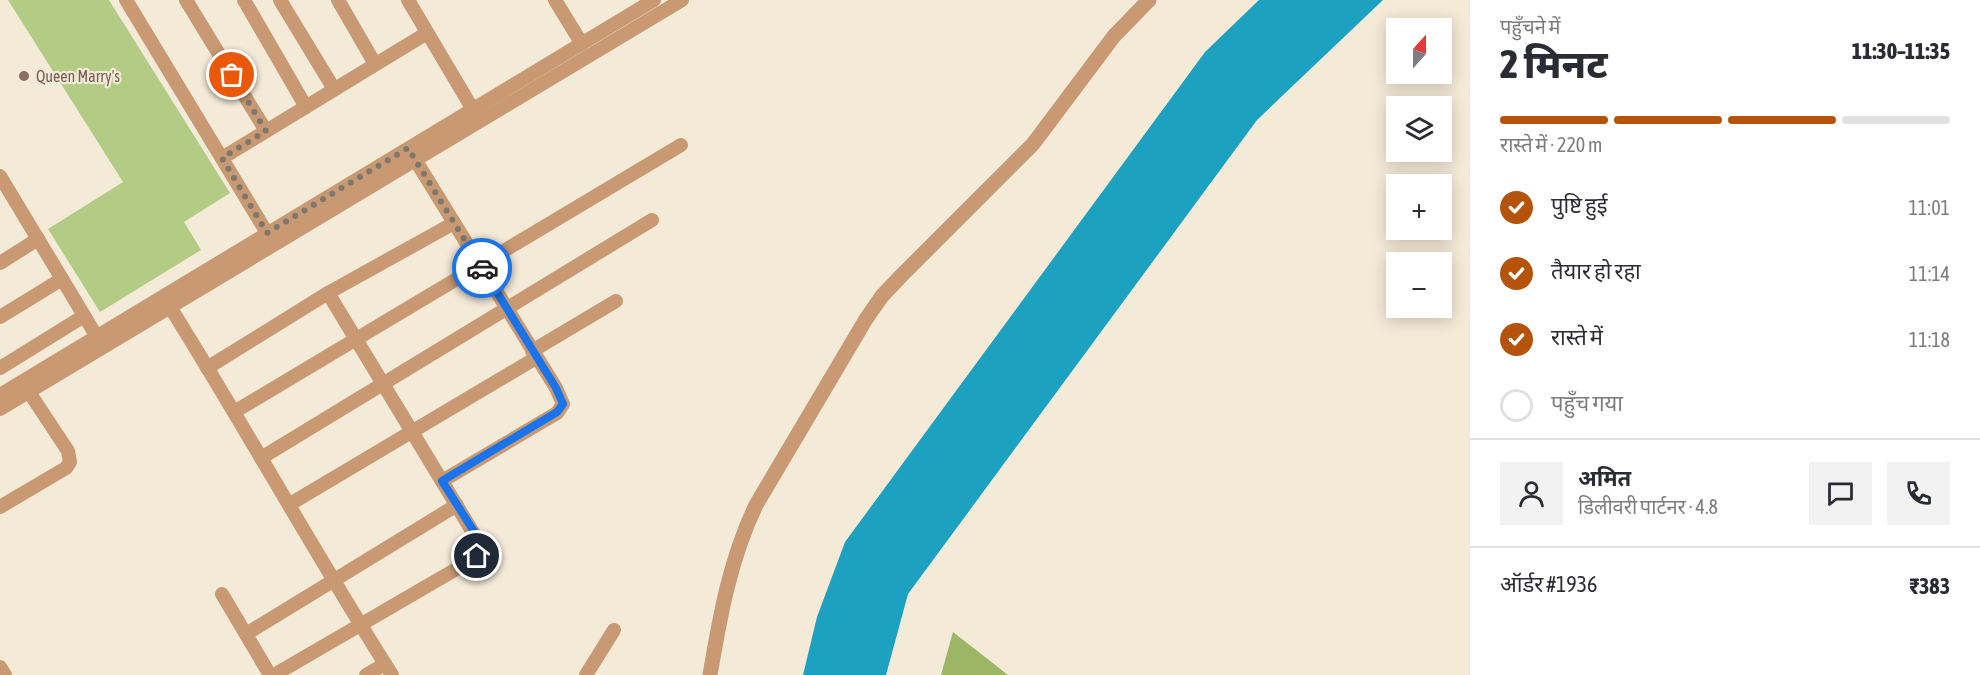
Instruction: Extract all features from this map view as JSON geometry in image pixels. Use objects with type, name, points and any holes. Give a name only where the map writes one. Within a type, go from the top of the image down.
[{"type":"street","points":[[126,0],[267,233]]},
{"type":"street","points":[[186,0],[266,131]]},
{"type":"street","points":[[244,0],[306,107]]},
{"type":"street","points":[[280,0],[334,89]]},
{"type":"street","points":[[338,0],[375,64]]},
{"type":"street","points":[[408,0],[472,108]]},
{"type":"street","points":[[555,0],[582,44]]},
{"type":"street","points":[[0,395],[50,372],[168,302],[412,154],[472,108],[654,0]]},
{"type":"street","points":[[0,409],[29,392],[50,372],[97,337],[168,302],[267,233],[412,154],[682,0]]},
{"type":"street","points":[[710,675],[721,609],[744,531],[762,495],[866,319],[882,296],[901,276],[1033,144],[1114,36],[1149,0]]},
{"type":"street","points":[[222,158],[427,33]]},
{"type":"street","points":[[234,412],[681,145]]},
{"type":"street","points":[[412,154],[562,399],[562,408],[442,481]]},
{"type":"street","points":[[0,176],[97,337]]},
{"type":"street","points":[[261,458],[652,220]]},
{"type":"street","points":[[207,368],[328,293],[454,223]]},
{"type":"street","points":[[0,263],[38,239]]},
{"type":"street","points":[[0,317],[62,279]]},
{"type":"street","points":[[222,594],[272,675],[481,554],[483,549],[328,293]]},
{"type":"street","points":[[290,504],[412,432],[616,301]]},
{"type":"street","points":[[168,302],[388,670],[366,675]]},
{"type":"street","points":[[0,368],[84,316]]},
{"type":"street","points":[[0,507],[66,468],[70,462],[68,451],[29,392]]},
{"type":"street","points":[[246,634],[457,506]]},
{"type":"street","points":[[586,675],[614,630]]},
{"type":"street","points":[[0,667],[5,675]]},
{"type":"green space","points":[[8,0],[109,0],[230,193],[184,222],[201,250],[100,312],[48,229],[123,182]]},
{"type":"green space","points":[[953,632],[1008,675],[941,675]]},
{"type":"water","points":[[1259,0],[1383,0],[1257,120],[908,594],[886,675],[803,675],[817,617],[845,542],[1205,52]]},
{"type":"way so far","points":[[232,75],[266,131],[222,158],[267,233],[408,148],[482,268]]},
{"type":"place","name":"Queen Marry's","points":[[24,76]]},
{"type":"route","points":[[477,556],[481,554],[482,544],[442,481],[557,412],[563,404],[556,388],[482,268]]}]
